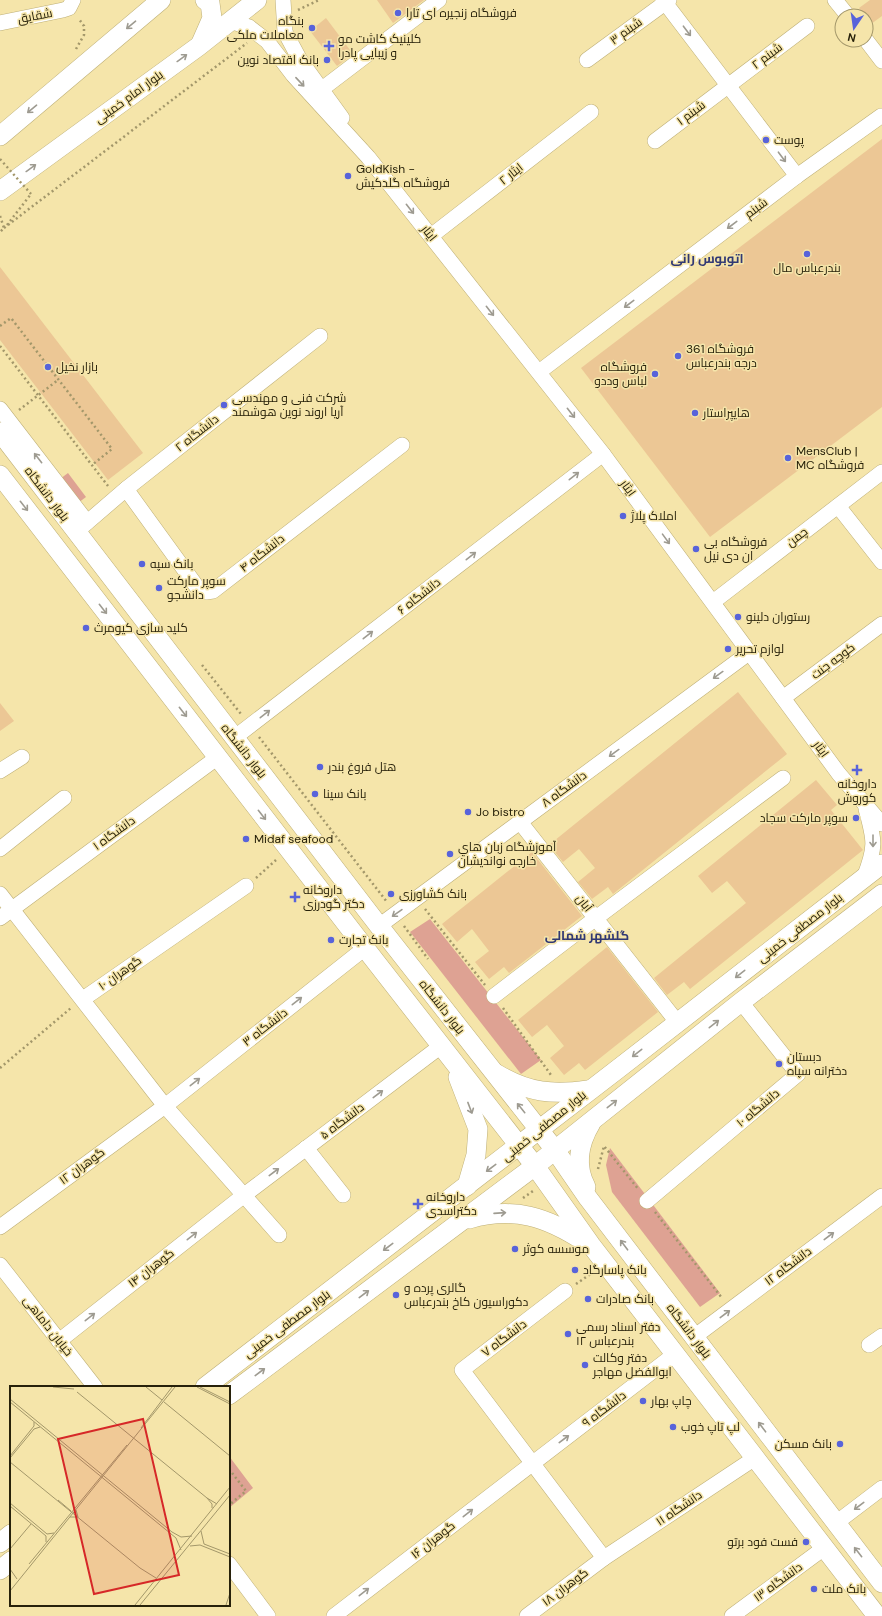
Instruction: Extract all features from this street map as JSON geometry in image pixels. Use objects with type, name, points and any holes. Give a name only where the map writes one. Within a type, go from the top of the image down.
[{"type":"main road","points":[[199,46],[212,18],[210,3],[205,0]]},
{"type":"main road","name":"بلوار امام خمینی","points":[[0,191],[199,46],[257,0]]},
{"type":"main road","points":[[0,136],[161,1]]},
{"type":"main road","name":"بلوار دانشگاه","points":[[2,420],[82,527],[234,738],[490,1070],[554,1150],[599,1213],[882,1583]]},
{"type":"main road","name":"بلوار دانشگاه","points":[[0,475],[365,948],[536,1166],[605,1264],[877,1616]]},
{"type":"main road","name":"بلوار مصطفی خمینی","points":[[206,1386],[520,1146],[677,1022],[882,864]]},
{"type":"main road","name":"بلوار مصطفی خمینی","points":[[230,1394],[536,1166],[595,1117],[741,1002],[882,894]]},
{"type":"main road","points":[[446,1052],[478,1128],[476,1155],[467,1186]]},
{"type":"main road","points":[[490,1070],[513,1083],[535,1091],[564,1094],[590,1090]]},
{"type":"main road","points":[[595,1117],[580,1146],[579,1164],[584,1184],[599,1213]]},
{"type":"main road","points":[[462,1220],[492,1213],[505,1212],[523,1215],[568,1231],[591,1245]]},
{"type":"main road","points":[[0,1543],[10,1535]]},
{"type":"main road","points":[[0,1570],[10,1562]]},
{"type":"street","name":"ایثار","points":[[283,0],[285,32],[300,60],[322,89],[368,157]]},
{"type":"street","points":[[322,89],[439,0]]},
{"type":"street","points":[[835,0],[842,8]]},
{"type":"street","points":[[666,1],[797,176]]},
{"type":"street","name":"شبنم ۳","points":[[587,60],[666,1]]},
{"type":"street","name":"شقایق","points":[[0,23],[71,4]]},
{"type":"street","name":"ایثار","points":[[230,21],[249,27],[267,41],[294,75],[368,157],[603,454],[839,774],[882,824]]},
{"type":"street","name":"شبنم ۲","points":[[728,85],[807,26]]},
{"type":"street","name":"شبنم ۱","points":[[655,141],[728,85]]},
{"type":"street","name":"ایثار ۲","points":[[431,236],[591,112]]},
{"type":"street","name":"شبنم","points":[[539,372],[797,176],[881,116]]},
{"type":"street","name":"دانشگاه ۲","points":[[82,527],[121,493],[320,336]]},
{"type":"street","name":"دانشگاه ۴","points":[[121,493],[197,588],[206,592],[213,591],[402,445]]},
{"type":"street","name":"دانشگاه ۶","points":[[234,738],[603,454]]},
{"type":"street","name":"چمن","points":[[713,602],[882,472]]},
{"type":"street","points":[[838,506],[882,562]]},
{"type":"street","name":"کوچه جنت","points":[[783,698],[882,624]]},
{"type":"street","name":"دانشگاه ۸","points":[[379,926],[750,652]]},
{"type":"street","points":[[0,771],[22,757]]},
{"type":"street","name":"دانشگاه ۱","points":[[5,914],[218,757]]},
{"type":"street","points":[[494,996],[784,778]]},
{"type":"street","points":[[0,849],[64,798]]},
{"type":"street","points":[[865,804],[882,809]]},
{"type":"street","points":[[864,878],[873,849],[874,836],[865,804]]},
{"type":"street","name":"آبان","points":[[520,822],[677,1022]]},
{"type":"street","name":"گوهران ۱۰","points":[[83,999],[246,886]]},
{"type":"street","points":[[0,894],[5,914],[83,999],[165,1106],[279,1235]]},
{"type":"street","name":"دانشگاه ۳","points":[[165,1106],[365,948]]},
{"type":"street","name":"دانشگاه ۱۰","points":[[647,1201],[798,1074],[741,1002]]},
{"type":"street","name":"دانشگاه ۵","points":[[243,1196],[306,1148],[446,1052]]},
{"type":"street","name":"گوهران ۱۲","points":[[0,1227],[165,1106]]},
{"type":"street","points":[[306,1148],[343,1194]]},
{"type":"street","name":"گوهران ۱۴","points":[[59,1341],[243,1196]]},
{"type":"street","name":"دانشگاه ۱۲","points":[[694,1337],[882,1196]]},
{"type":"street","name":"خیابان داماهی","points":[[0,1265],[94,1386]]},
{"type":"street","name":"دانشگاه ۷","points":[[533,1463],[462,1370],[565,1291]]},
{"type":"street","points":[[869,1345],[882,1336]]},
{"type":"street","name":"دانشگاه ۹","points":[[533,1463],[675,1354]]},
{"type":"street","name":"دانشگاه ۱۱","points":[[604,1558],[755,1458]]},
{"type":"street","points":[[533,1463],[604,1558]]},
{"type":"street","name":"گوهران ۱۶","points":[[334,1616],[533,1463]]},
{"type":"street","points":[[836,1523],[882,1488]]},
{"type":"street","name":"دانشگاه ۱۳","points":[[732,1616],[824,1548]]},
{"type":"street","name":"گوهران ۱۸","points":[[527,1616],[604,1558]]},
{"type":"street","points":[[230,1565],[268,1616]]},
{"type":"path","points":[[283,18],[319,0]]},
{"type":"path","points":[[71,4],[84,26],[84,35],[74,52]]},
{"type":"path","points":[[4,228],[258,34]]},
{"type":"path","points":[[0,159],[31,194],[0,232]]},
{"type":"path","points":[[0,216],[4,228]]},
{"type":"path","points":[[0,326],[11,318],[112,449],[92,465]]},
{"type":"path","points":[[0,346],[92,465],[121,493]]},
{"type":"path","points":[[2,420],[58,380]]},
{"type":"path","points":[[201,664],[396,914],[432,964]]},
{"type":"path","points":[[246,886],[289,849]]},
{"type":"path","points":[[0,1068],[83,999]]},
{"type":"path","points":[[597,1172],[604,1146],[731,1309]]},
{"type":"path","points":[[565,1291],[605,1264]]},
{"type":"path","points":[[230,1471],[246,1491],[230,1504]]},
{"type":"shaded area","points":[[68,473],[86,497],[78,503],[60,479]]},
{"type":"shaded area","points":[[430,919],[541,1060],[521,1074],[410,932]]},
{"type":"shaded area","points":[[610,1148],[720,1293],[700,1307],[612,1192],[606,1165]]},
{"type":"shaded area","points":[[230,1457],[253,1488],[230,1507]]},
{"type":"building","name":"فروشگاه زنجیره ای تارا","points":[[377,0],[424,0],[393,23]]},
{"type":"building","points":[[870,0],[882,0],[882,16],[874,22],[874,8],[859,8]]},
{"type":"building","points":[[326,18],[353,54],[337,66],[310,31]]},
{"type":"building","name":"بندرعباس مال","points":[[882,139],[882,407],[710,537],[581,368]]},
{"type":"building","name":"بازار نخیل","points":[[0,267],[143,453],[108,480],[0,340]]},
{"type":"building","points":[[738,692],[787,754],[613,894],[608,887],[592,899],[578,882],[595,868],[579,849],[563,862],[549,845]]},
{"type":"building","points":[[0,703],[14,721],[0,731]]},
{"type":"building","points":[[816,780],[837,805],[831,810],[863,850],[690,989],[684,982],[667,995],[654,978],[746,903],[727,881],[712,893],[698,876]]},
{"type":"building","points":[[532,852],[582,916],[509,973],[504,967],[489,979],[475,962],[489,951],[472,929],[457,942],[442,924]]},
{"type":"building","points":[[607,947],[658,1012],[585,1070],[579,1063],[564,1075],[550,1058],[564,1046],[547,1025],[532,1037],[518,1020]]},
{"type":"place","name":"فروشگاه زنجیره ای تارا","points":[[398,13]]},
{"type":"place","name":"بنگاه معاملات ملکی","points":[[312,28]]},
{"type":"place","name":"کلینیک کاشت مو و زیبایی پادرا","points":[[329,46]]},
{"type":"place","name":"بانک اقتصاد نوین","points":[[327,60]]},
{"type":"place","name":"پوست","points":[[766,140]]},
{"type":"place","name":"GoldKish - فروشگاه گلدکیش","points":[[348,176]]},
{"type":"place","name":"بندرعباس مال","points":[[807,254]]},
{"type":"place","name":"فروشگاه 361 درجه بندرعباس","points":[[678,356]]},
{"type":"place","name":"بازار نخیل","points":[[48,367]]},
{"type":"place","name":"فروشگاه لباس وددو","points":[[655,374]]},
{"type":"place","name":"شرکت فنی و مهندسی آریا اروند نوین هوشمند","points":[[224,405]]},
{"type":"place","name":"هایپراستار","points":[[695,413]]},
{"type":"place","name":"MensClub | MC فروشگاه","points":[[788,458]]},
{"type":"place","name":"املاک پلاژ","points":[[623,516]]},
{"type":"place","name":"فروشگاه بی ان دی نیل","points":[[696,549]]},
{"type":"place","name":"بانک سپه","points":[[142,564]]},
{"type":"place","name":"سوپر مارکت دانشجو","points":[[159,588]]},
{"type":"place","name":"رستوران دلینو","points":[[738,617]]},
{"type":"place","name":"کلید سازی کیومرث","points":[[86,628]]},
{"type":"place","name":"لوازم تحریر","points":[[728,649]]},
{"type":"place","name":"هتل فروغ بندر","points":[[320,767]]},
{"type":"place","name":"داروخانه کوروش","points":[[857,770]]},
{"type":"place","name":"بانک سینا","points":[[315,794]]},
{"type":"place","name":"Jo bistro","points":[[468,812]]},
{"type":"place","name":"سوپر مارکت سجاد","points":[[856,818]]},
{"type":"place","name":"Midaf seafood","points":[[246,839]]},
{"type":"place","name":"آموزشگاه زبان هاي خارجه نوانديشان","points":[[450,854]]},
{"type":"place","name":"بانک کشاورزی","points":[[391,894]]},
{"type":"place","name":"داروخانه دکتر گودرزی","points":[[295,897]]},
{"type":"place","name":"بانک تجارت","points":[[331,940]]},
{"type":"place","name":"دبستان دخترانه سپاه","points":[[779,1064]]},
{"type":"place","name":"داروخانه دکتراسدی","points":[[418,1204]]},
{"type":"place","name":"موسسه کوثر","points":[[515,1249]]},
{"type":"place","name":"بانک پاسارگاد","points":[[575,1270]]},
{"type":"place","name":"گالری پرده و دکوراسیون کاخ بندرعباس","points":[[396,1295]]},
{"type":"place","name":"بانک صادرات","points":[[588,1299]]},
{"type":"place","name":"دفتر اسناد رسمی ۱۲ بندرعباس","points":[[568,1334]]},
{"type":"place","name":"دفتر وکالت ابوالفضل مهاجر","points":[[585,1365]]},
{"type":"place","name":"چاپ بهار","points":[[643,1401]]},
{"type":"place","name":"لپ تاپ خوب","points":[[673,1427]]},
{"type":"place","name":"بانک مسکن","points":[[840,1444]]},
{"type":"place","name":"فست فود برتو","points":[[806,1542]]},
{"type":"place","name":"بانک ملت","points":[[814,1589]]},
{"type":"district","name":"اتوبوس رانی","points":[[707,258]]},
{"type":"district","name":"گلشهر شمالی","points":[[587,935]]}]
